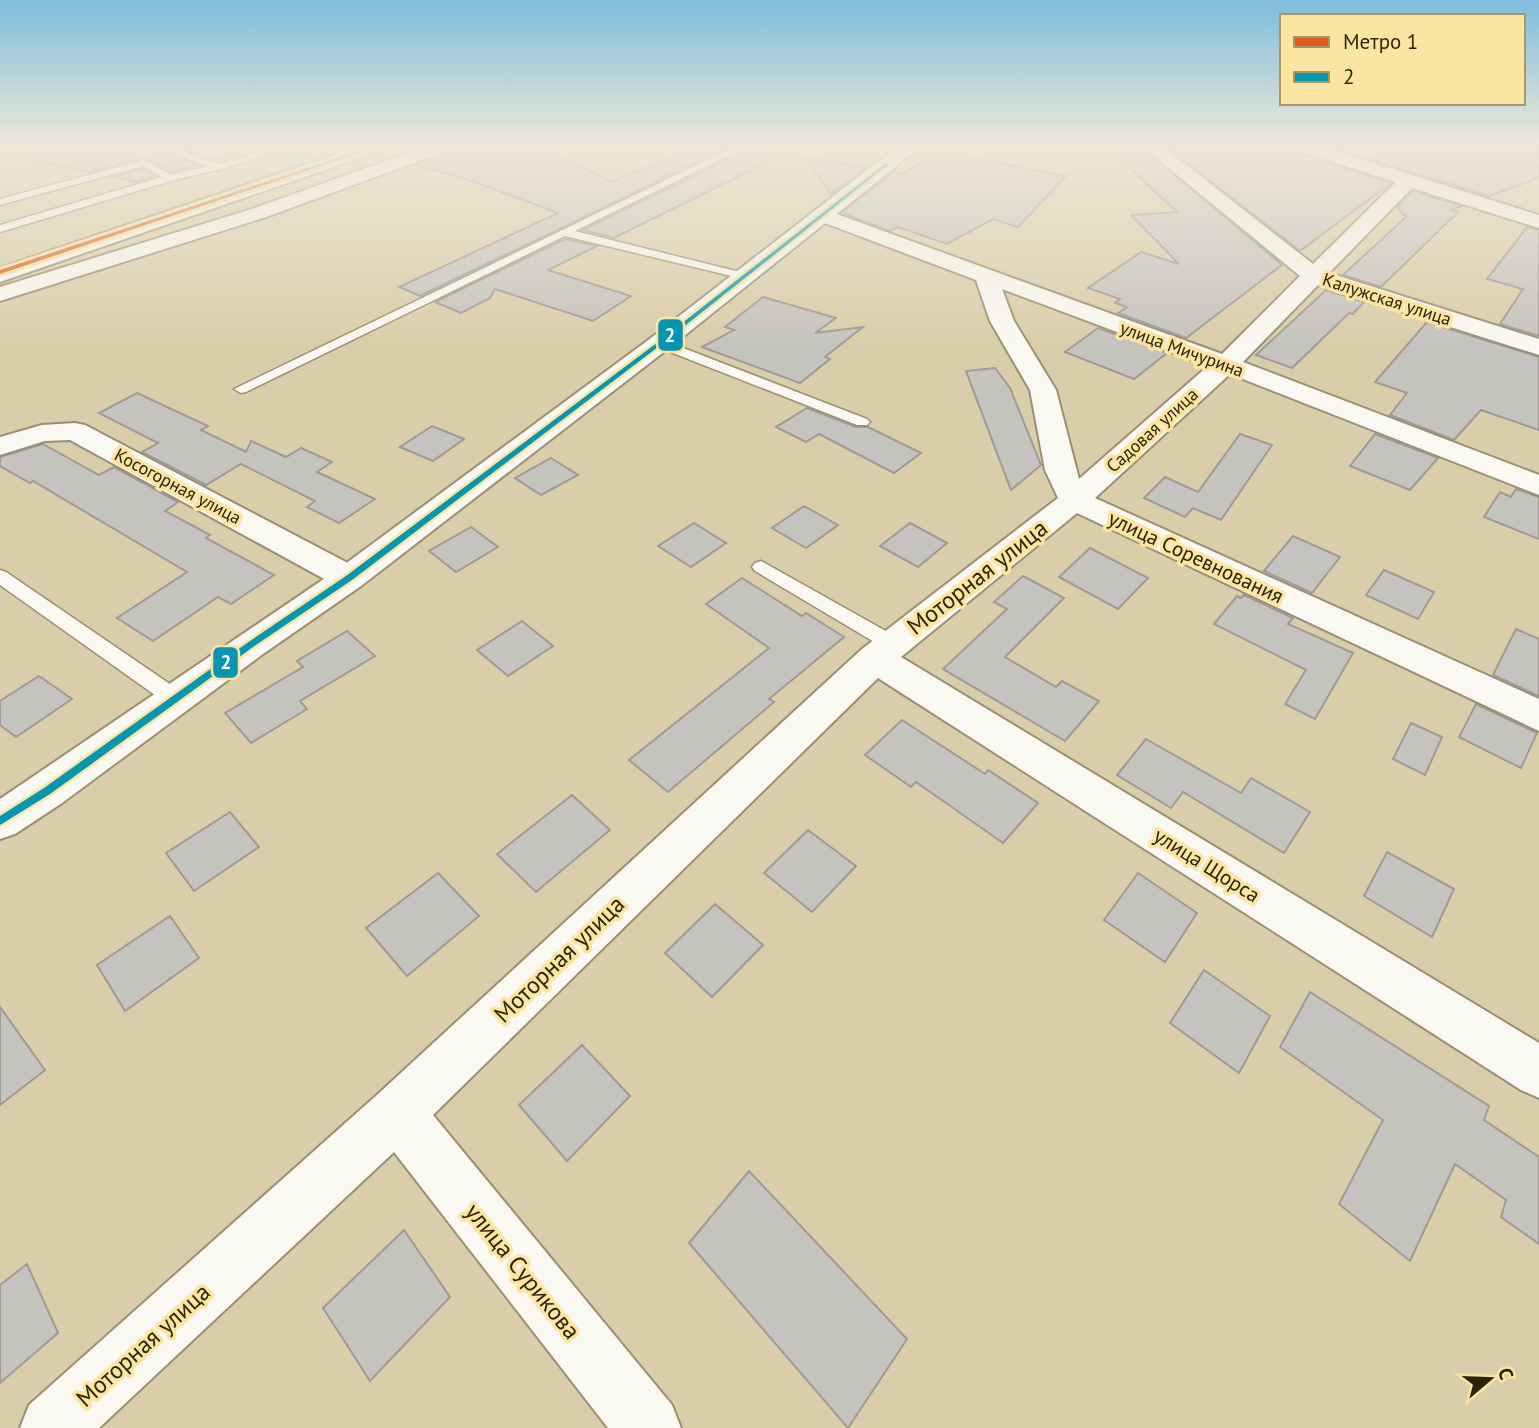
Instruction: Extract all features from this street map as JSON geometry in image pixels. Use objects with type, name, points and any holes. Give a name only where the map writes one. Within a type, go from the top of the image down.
[{"type":"street","points":[[0,259],[141,213]]},
{"type":"street","points":[[0,275],[182,213]]},
{"type":"street","points":[[0,294],[260,213]]},
{"type":"street","points":[[0,821],[349,578],[827,213]]},
{"type":"street","name":"Калужская улица","points":[[1235,213],[1314,276],[1539,347]]},
{"type":"street","name":"Садовая улица","points":[[1074,500],[1226,364],[1377,213]]},
{"type":"street","points":[[1509,213],[1539,222]]},
{"type":"street","name":"улица Мичурина","points":[[824,216],[1226,364],[1539,486]]},
{"type":"street","points":[[986,277],[1002,321],[1043,390],[1060,470],[1074,500]]},
{"type":"street","name":"Косогорная улица","points":[[0,446],[42,433],[75,431],[349,578]]},
{"type":"street","name":"Моторная улица","points":[[52,1428],[397,1113],[884,651],[1074,500]]},
{"type":"street","name":"улица Соревнования","points":[[1074,500],[1539,716]]},
{"type":"street","name":"улица Щорса","points":[[884,651],[1539,1072]]},
{"type":"street","name":"улица Сурикова","points":[[397,1113],[649,1428]]},
{"type":"lane","points":[[0,229],[55,213]]},
{"type":"lane","points":[[241,389],[604,213]]},
{"type":"lane","points":[[564,232],[744,277]]},
{"type":"lane","points":[[660,343],[862,422]]},
{"type":"lane","points":[[761,567],[884,651]]},
{"type":"lane","points":[[0,576],[176,699]]},
{"type":"building","points":[[558,213],[593,213],[420,296],[399,287]]},
{"type":"building","points":[[618,213],[665,213],[614,238],[583,230]]},
{"type":"building","points":[[845,213],[1032,213],[1018,227],[993,219],[947,244],[898,227],[890,231]]},
{"type":"building","points":[[1220,213],[1282,265],[1186,338],[1118,313],[1127,307],[1115,303],[1120,299],[1088,288],[1141,252],[1179,264],[1131,215]]},
{"type":"building","points":[[1251,213],[1351,213],[1300,251]]},
{"type":"building","points":[[1402,213],[1457,213],[1381,287],[1343,275],[1406,217]]},
{"type":"building","points":[[1527,227],[1539,230],[1539,336],[1500,324],[1523,289],[1487,279]]},
{"type":"building","points":[[565,239],[597,246],[548,270],[631,296],[593,321],[495,289],[490,298],[461,313],[435,302]]},
{"type":"building","points":[[1326,290],[1364,302],[1292,368],[1256,355]]},
{"type":"building","points":[[763,297],[836,318],[815,333],[863,327],[825,357],[830,359],[800,383],[702,347],[734,330],[725,327]]},
{"type":"building","points":[[1427,322],[1539,357],[1539,430],[1481,410],[1454,440],[1390,415],[1407,393],[1375,382]]},
{"type":"building","points":[[1098,328],[1167,353],[1134,379],[1065,352]]},
{"type":"building","points":[[995,368],[1010,388],[1041,465],[1011,490],[966,371]]},
{"type":"building","points":[[137,393],[208,426],[201,430],[246,452],[251,441],[286,457],[301,448],[332,462],[317,472],[375,499],[339,523],[307,507],[315,501],[241,464],[206,485],[142,452],[158,443],[99,413]]},
{"type":"building","points":[[807,408],[856,427],[868,427],[921,453],[894,473],[819,434],[806,442],[776,427]]},
{"type":"building","points":[[432,426],[464,439],[433,461],[400,447]]},
{"type":"building","points":[[1240,434],[1272,445],[1221,520],[1193,508],[1185,517],[1144,498],[1165,477],[1198,492]]},
{"type":"building","points":[[1375,434],[1438,458],[1410,490],[1350,466]]},
{"type":"building","points":[[43,444],[99,475],[114,467],[178,502],[165,511],[210,535],[206,538],[274,575],[231,604],[218,597],[153,641],[117,618],[187,572],[33,481],[30,483],[0,466],[0,457]]},
{"type":"building","points":[[551,458],[578,475],[541,495],[515,478]]},
{"type":"building","points":[[1516,489],[1539,497],[1539,539],[1484,517],[1500,492],[1511,497]]},
{"type":"building","points":[[804,506],[838,525],[806,548],[772,528]]},
{"type":"building","points":[[694,523],[726,543],[691,567],[658,546]]},
{"type":"building","points":[[910,523],[947,543],[918,567],[880,546]]},
{"type":"building","points":[[471,527],[498,547],[456,572],[429,551]]},
{"type":"building","points":[[1293,536],[1340,557],[1312,593],[1264,571]]},
{"type":"building","points":[[1090,548],[1148,578],[1118,609],[1059,577]]},
{"type":"building","points":[[1384,570],[1434,592],[1418,619],[1366,595]]},
{"type":"building","points":[[1023,576],[1064,598],[1005,657],[1056,687],[1062,681],[1099,701],[1065,741],[943,669],[1007,609],[994,602]]},
{"type":"building","points":[[742,578],[802,616],[806,613],[844,637],[769,699],[774,702],[668,792],[629,760],[769,648],[706,604]]},
{"type":"building","points":[[1244,595],[1293,618],[1288,624],[1353,653],[1315,719],[1285,704],[1306,670],[1214,624],[1237,596],[1241,598]]},
{"type":"building","points":[[522,621],[553,646],[508,676],[477,650]]},
{"type":"building","points":[[1516,629],[1539,639],[1539,696],[1493,675]]},
{"type":"building","points":[[347,631],[375,656],[300,701],[307,709],[251,743],[225,713],[303,667],[297,661]]},
{"type":"building","points":[[39,676],[72,699],[16,737],[0,725],[0,701]]},
{"type":"building","points":[[1476,704],[1537,733],[1521,768],[1459,737]]},
{"type":"building","points":[[902,720],[985,774],[988,770],[1038,803],[1003,843],[916,782],[911,787],[865,755]]},
{"type":"building","points":[[1411,723],[1442,737],[1425,775],[1393,759]]},
{"type":"building","points":[[1146,739],[1241,793],[1251,778],[1310,812],[1284,853],[1183,792],[1171,808],[1117,775]]},
{"type":"building","points":[[572,795],[610,830],[536,892],[497,854]]},
{"type":"building","points":[[230,812],[259,847],[194,891],[166,853]]},
{"type":"building","points":[[808,830],[856,866],[812,912],[764,873]]},
{"type":"building","points":[[1387,852],[1454,889],[1432,937],[1364,896]]},
{"type":"building","points":[[438,873],[479,916],[407,976],[366,928]]},
{"type":"building","points":[[1138,873],[1197,913],[1165,962],[1104,920]]},
{"type":"building","points":[[715,904],[763,945],[712,997],[665,953]]},
{"type":"building","points":[[170,916],[199,958],[125,1011],[97,965]]},
{"type":"building","points":[[1204,970],[1270,1016],[1239,1073],[1170,1023]]},
{"type":"building","points":[[1310,992],[1489,1106],[1484,1120],[1539,1157],[1539,1244],[1501,1217],[1506,1200],[1455,1164],[1410,1261],[1339,1204],[1383,1120],[1280,1047]]},
{"type":"building","points":[[0,1007],[45,1070],[0,1105]]},
{"type":"building","points":[[582,1045],[630,1096],[567,1161],[519,1105]]},
{"type":"building","points":[[749,1171],[907,1339],[848,1428],[689,1243]]},
{"type":"building","points":[[404,1230],[450,1297],[370,1381],[323,1308]]},
{"type":"building","points":[[27,1264],[58,1333],[0,1383],[0,1285]]},
{"type":"metro line","name":"1","points":[[0,272],[178,213]]},
{"type":"transit line","name":"2","points":[[0,821],[47,791],[250,645],[349,578],[660,343],[825,213]]}]
